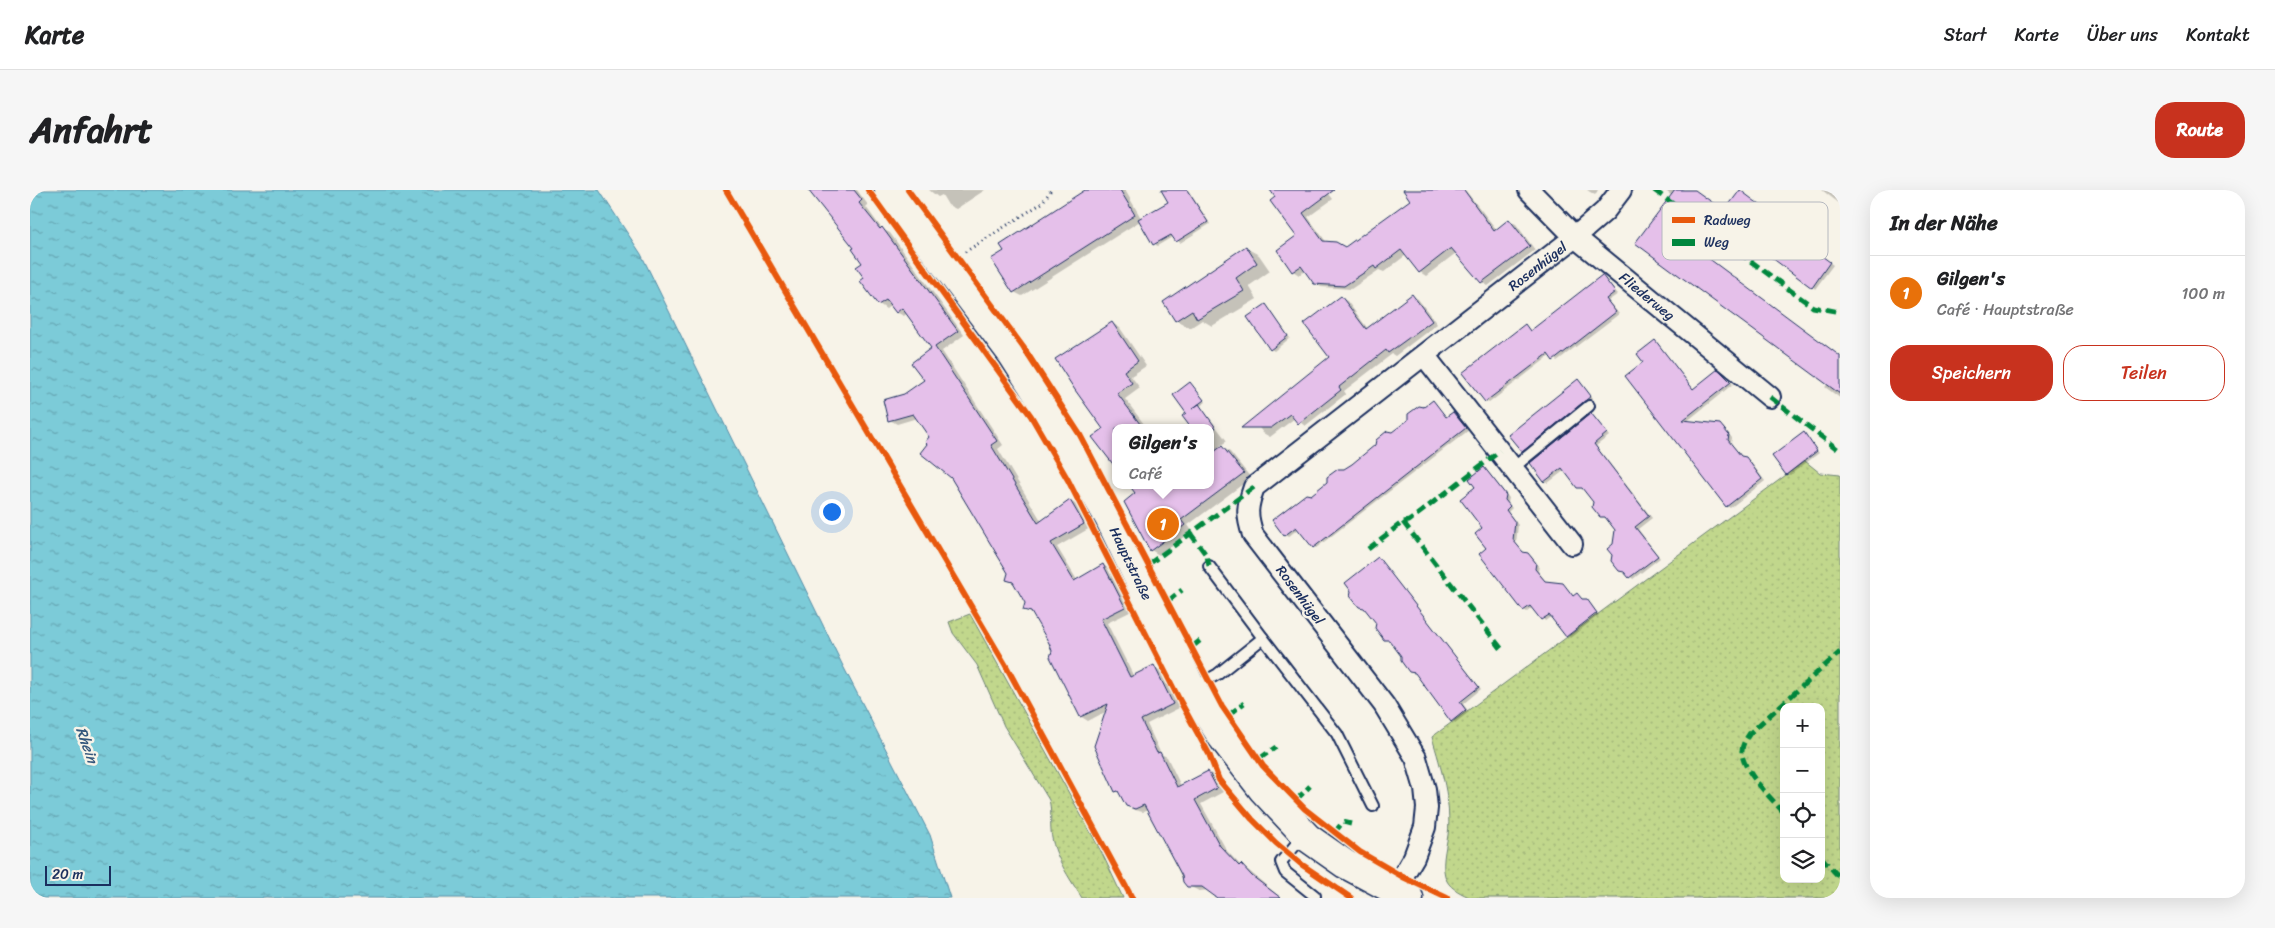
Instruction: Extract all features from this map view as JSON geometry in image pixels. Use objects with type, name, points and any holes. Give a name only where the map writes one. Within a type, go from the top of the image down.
[{"type":"main road","name":"Hauptstraße","points":[[889,190],[1012,354],[1051,415],[1106,512],[1192,689],[1222,737],[1263,790],[1304,834],[1345,864],[1398,896]]},
{"type":"street","name":"Fliederweg","points":[[1529,190],[1575,237],[1770,397]]},
{"type":"street","name":"Rosenhügel","points":[[1398,896],[1425,827],[1427,808],[1425,789],[1416,758],[1384,705],[1254,535],[1248,521],[1247,506],[1254,487],[1575,237],[1605,211],[1621,190]]},
{"type":"street","points":[[1424,355],[1572,544]]},
{"type":"lane","points":[[1513,468],[1589,406]]},
{"type":"lane","points":[[1209,566],[1337,734],[1373,806]]},
{"type":"lane","points":[[1192,689],[1218,674],[1263,638]]},
{"type":"lane","points":[[1304,834],[1281,862],[1284,872],[1315,896]]},
{"type":"path","points":[[946,264],[1042,203],[1051,190]]},
{"type":"green space","points":[[1805,461],[1820,473],[1840,475],[1840,898],[1471,898],[1451,886],[1445,876],[1444,864],[1449,823],[1445,785],[1432,737]]},
{"type":"green space","points":[[970,614],[1102,853],[1123,898],[1082,898],[1063,866],[1052,840],[1049,800],[1004,726],[977,665],[953,633],[949,622]]},
{"type":"water","name":"Rhein","points":[[30,190],[599,190],[641,254],[843,666],[930,835],[950,898],[30,898]]},
{"type":"building","points":[[808,190],[854,190],[862,200],[859,203],[880,229],[882,227],[958,331],[935,347],[997,441],[991,445],[1038,523],[1070,500],[1084,524],[1051,543],[1074,581],[1103,564],[1125,607],[1101,619],[1130,677],[1154,665],[1173,704],[1141,720],[1157,753],[1160,752],[1177,787],[1208,771],[1217,788],[1195,800],[1220,846],[1239,866],[1241,864],[1252,876],[1281,898],[1217,898],[1202,887],[1187,887],[1144,805],[1135,809],[1126,806],[1118,791],[1115,792],[1094,746],[1108,704],[1080,717],[1050,657],[1052,651],[1049,643],[1031,612],[1023,610],[1025,603],[1013,582],[1006,580],[1008,573],[951,478],[920,453],[927,444],[925,442],[929,437],[913,414],[888,421],[883,400],[904,394],[924,380],[911,363],[931,348],[902,308],[896,313],[886,300],[878,305],[860,281],[864,278],[856,267],[862,263],[852,249],[854,248]]},
{"type":"building","points":[[1085,190],[1120,190],[1135,215],[1013,293],[991,259],[1004,251],[1000,245]]},
{"type":"building","points":[[1161,190],[1187,190],[1208,222],[1176,242],[1171,235],[1153,245],[1138,219],[1168,202]]},
{"type":"building","points":[[1270,190],[1334,190],[1303,213],[1323,241],[1336,242],[1345,247],[1410,200],[1403,190],[1464,190],[1494,231],[1509,219],[1530,246],[1481,283],[1451,248],[1419,273],[1401,250],[1376,269],[1374,266],[1344,286],[1314,284],[1301,266],[1292,272],[1277,250],[1296,236],[1270,201],[1275,197]]},
{"type":"building","points":[[1675,190],[1695,190],[1712,202],[1666,202]]},
{"type":"building","points":[[1740,190],[1756,202],[1731,202]]},
{"type":"building","points":[[1662,207],[1662,260],[1711,260],[1840,356],[1840,394],[1635,243]]},
{"type":"building","points":[[1246,246],[1257,263],[1236,278],[1244,291],[1197,319],[1192,310],[1175,321],[1163,302]]},
{"type":"building","points":[[1775,260],[1827,260],[1830,262],[1812,288]]},
{"type":"building","points":[[1602,275],[1615,292],[1606,299],[1616,312],[1553,361],[1548,354],[1485,402],[1462,373],[1525,324],[1530,331]]},
{"type":"building","points":[[1412,294],[1432,321],[1388,353],[1386,350],[1339,387],[1341,390],[1298,424],[1290,414],[1271,428],[1241,428],[1329,357],[1304,324],[1341,296],[1366,329]]},
{"type":"building","points":[[1266,304],[1288,336],[1270,350],[1247,317]]},
{"type":"building","points":[[1112,322],[1138,361],[1124,371],[1132,383],[1117,393],[1140,424],[1112,424],[1112,463],[1092,437],[1103,429],[1055,359]]},
{"type":"building","points":[[1655,340],[1693,389],[1718,369],[1731,382],[1683,420],[1720,424],[1729,435],[1728,440],[1741,456],[1746,457],[1762,479],[1726,507],[1625,376],[1643,362],[1637,354]]},
{"type":"building","points":[[1578,379],[1591,396],[1522,452],[1508,435]]},
{"type":"building","points":[[1190,382],[1204,400],[1192,409],[1199,404],[1213,424],[1188,424],[1182,416],[1186,413],[1173,395]]},
{"type":"building","points":[[1433,400],[1446,417],[1453,412],[1466,428],[1313,548],[1296,527],[1284,536],[1272,520],[1306,494],[1311,495],[1327,482],[1327,477],[1338,469],[1344,469],[1352,464],[1375,445],[1376,440],[1387,431],[1392,432],[1408,420],[1408,414],[1419,406],[1424,407]]},
{"type":"building","points":[[1591,413],[1607,433],[1594,444],[1649,516],[1635,527],[1658,556],[1629,578],[1624,572],[1619,571],[1611,561],[1612,555],[1607,549],[1613,544],[1615,530],[1605,517],[1600,517],[1592,507],[1593,502],[1582,488],[1577,488],[1562,468],[1544,482],[1530,463]]},
{"type":"building","points":[[1804,432],[1817,451],[1786,475],[1772,456]]},
{"type":"building","points":[[1222,446],[1244,473],[1181,520],[1185,525],[1150,551],[1124,502],[1135,493],[1132,489],[1214,489],[1214,452]]},
{"type":"building","points":[[1484,467],[1506,495],[1505,500],[1510,506],[1506,510],[1515,522],[1513,540],[1536,563],[1535,569],[1545,581],[1563,583],[1573,596],[1577,593],[1582,599],[1587,599],[1597,613],[1566,637],[1549,615],[1541,620],[1530,606],[1523,611],[1479,554],[1486,548],[1475,534],[1482,528],[1460,499],[1475,487],[1469,479]]},
{"type":"building","points":[[1378,557],[1479,687],[1460,702],[1466,710],[1451,722],[1415,673],[1409,672],[1401,661],[1401,656],[1389,640],[1384,640],[1375,628],[1376,623],[1364,608],[1359,607],[1350,596],[1351,591],[1345,583]]},
{"type":"marked path","points":[[1654,190],[1670,202]]},
{"type":"marked path","points":[[1749,260],[1813,307],[1840,312]]},
{"type":"marked path","points":[[1770,397],[1840,451]]},
{"type":"marked path","points":[[1368,549],[1403,522],[1409,521],[1500,451]]},
{"type":"marked path","points":[[1149,564],[1254,487]]},
{"type":"marked path","points":[[1403,522],[1504,652]]},
{"type":"marked path","points":[[1190,533],[1207,556],[1209,566]]},
{"type":"marked path","points":[[1168,601],[1182,590]]},
{"type":"marked path","points":[[1192,647],[1202,639]]},
{"type":"marked path","points":[[1780,809],[1758,784],[1746,766],[1742,751],[1744,742],[1750,733],[1840,652]]},
{"type":"marked path","points":[[1229,715],[1244,703]]},
{"type":"marked path","points":[[1259,759],[1276,747]]},
{"type":"marked path","points":[[1296,800],[1310,786]]},
{"type":"marked path","points":[[1334,833],[1343,822],[1351,824]]},
{"type":"marked path","points":[[1825,861],[1840,878]]},
{"type":"cycle path","points":[[726,190],[1005,664],[1132,898]]},
{"type":"cycle path","points":[[868,190],[1031,416],[1068,480],[1180,701],[1209,754],[1219,780],[1252,819],[1276,843],[1301,864],[1351,898]]},
{"type":"cycle path","points":[[908,190],[1023,347],[1080,435],[1222,706],[1263,766],[1305,809],[1360,852],[1403,877],[1447,898]]},
{"type":"place","name":"Gilgen's","points":[[1163,524]]}]
